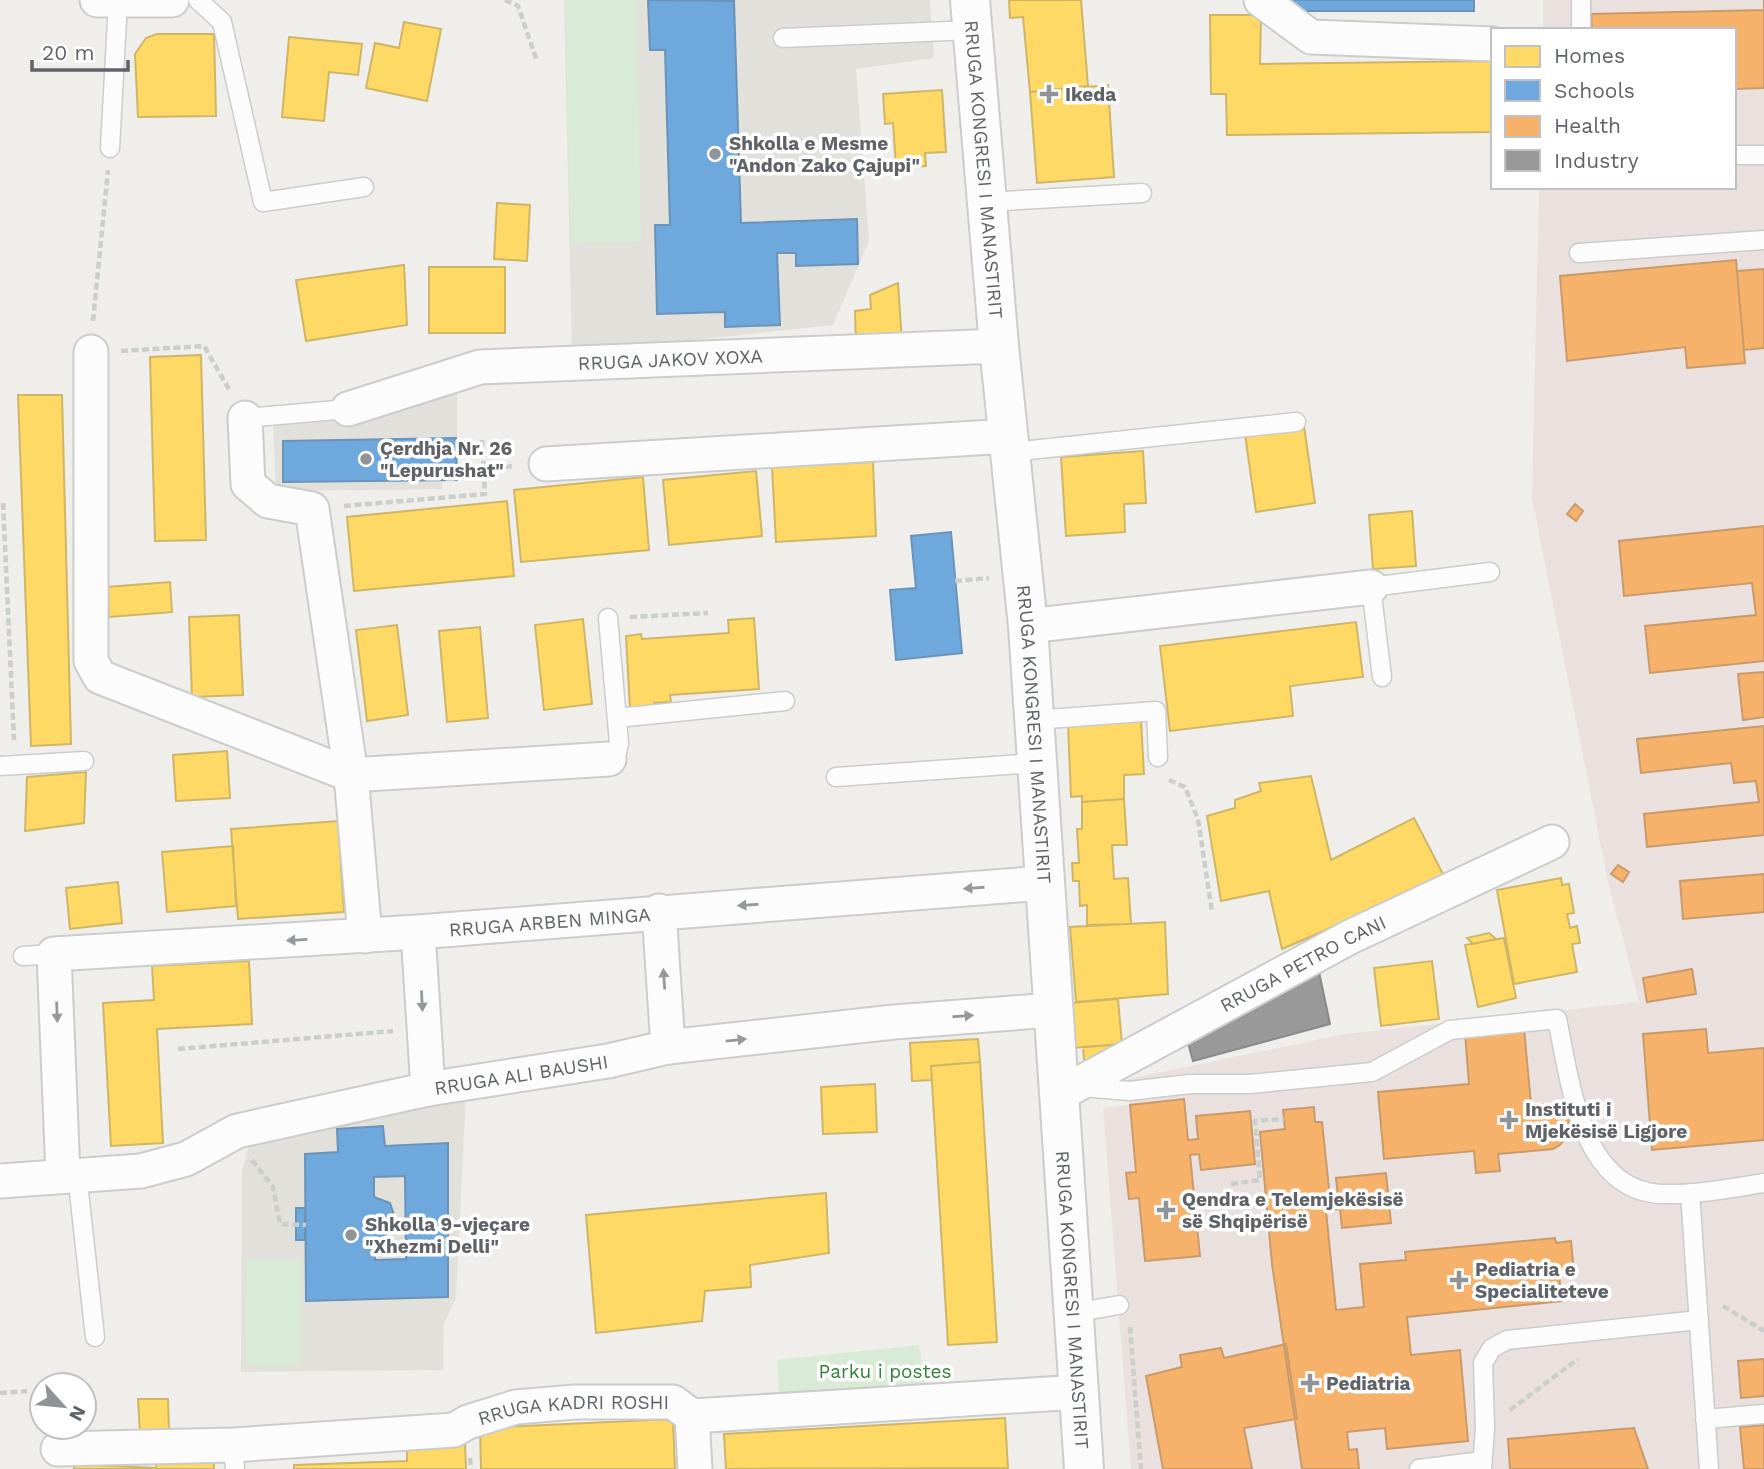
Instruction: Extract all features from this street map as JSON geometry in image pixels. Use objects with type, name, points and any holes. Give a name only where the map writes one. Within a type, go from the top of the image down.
[{"type":"street","points":[[97,0],[172,0]]},
{"type":"street","points":[[1261,0],[1311,37],[1491,44]]},
{"type":"street","name":"RRUGA KONGRESI I MANASTIRIT","points":[[971,15],[999,346],[1028,626],[1052,1010],[1066,1090],[1073,1313],[1084,1469]]},
{"type":"street","name":"RRUGA JAKOV XOXA","points":[[348,409],[480,367],[999,346]]},
{"type":"street","points":[[91,352],[91,661],[100,677],[351,775],[609,759]]},
{"type":"street","points":[[245,418],[248,484],[268,501],[312,509],[351,775],[365,936]]},
{"type":"street","points":[[546,464],[1010,444]]},
{"type":"street","points":[[1028,626],[1371,587]]},
{"type":"street","name":"RRUGA PETRO CANI","points":[[1066,1090],[1350,937],[1552,842]]},
{"type":"street","name":"RRUGA ARBEN MINGA","points":[[70,1174],[39,955],[365,936],[1042,883]]},
{"type":"street","points":[[659,911],[668,1047]]},
{"type":"street","points":[[418,932],[428,1089]]},
{"type":"street","name":"RRUGA ALI BAUSHI","points":[[0,1181],[142,1171],[186,1159],[237,1131],[428,1089],[608,1061],[668,1047],[894,1022],[1052,1010]]},
{"type":"street","name":"RRUGA KADRI ROSHI","points":[[58,1449],[234,1457],[454,1430],[468,1422],[516,1407],[575,1402],[673,1402],[692,1416],[1079,1392]]},
{"type":"street","points":[[692,1416],[695,1469]]},
{"type":"lane","points":[[198,0],[222,22],[263,202],[364,187]]},
{"type":"lane","points":[[1581,0],[1581,28]]},
{"type":"lane","points":[[110,148],[118,1]]},
{"type":"lane","points":[[783,38],[971,15]]},
{"type":"lane","points":[[1736,155],[1764,155]]},
{"type":"lane","points":[[987,202],[1142,193]]},
{"type":"lane","points":[[1580,253],[1764,240]]},
{"type":"lane","points":[[245,418],[348,409]]},
{"type":"lane","points":[[1010,444],[1296,422]]},
{"type":"lane","points":[[1382,677],[1371,587],[1490,572]]},
{"type":"lane","points":[[608,618],[619,743],[617,753],[609,759]]},
{"type":"lane","points":[[617,718],[785,701]]},
{"type":"lane","points":[[1034,720],[1156,710],[1158,757]]},
{"type":"lane","points":[[8,765],[84,761]]},
{"type":"lane","points":[[836,777],[1037,764]]},
{"type":"lane","points":[[1066,1090],[1250,1084],[1372,1072],[1450,1030],[1557,1019],[1581,1126],[1596,1156],[1613,1173],[1635,1187],[1659,1194],[1764,1184]]},
{"type":"lane","points":[[70,1174],[95,1337]]},
{"type":"lane","points":[[1690,1193],[1709,1469]]},
{"type":"lane","points":[[1073,1313],[1119,1305]]},
{"type":"lane","points":[[1419,1469],[1482,1465],[1485,1428],[1483,1363],[1492,1348],[1507,1340],[1699,1320]]},
{"type":"lane","points":[[1705,1419],[1764,1414]]},
{"type":"path","points":[[505,0],[518,6],[537,61]]},
{"type":"path","points":[[110,148],[97,254],[91,352],[204,346],[245,418]]},
{"type":"path","points":[[312,509],[485,494],[482,440]]},
{"type":"path","points":[[3,503],[8,765]]},
{"type":"path","points":[[608,618],[708,613]]},
{"type":"path","points":[[1185,787],[1198,819],[1212,912]]},
{"type":"path","points":[[178,1049],[424,1028]]},
{"type":"path","points":[[1231,1184],[1260,1180],[1255,1121],[1284,1119]]},
{"type":"path","points":[[212,1147],[247,1153],[274,1187],[280,1224],[306,1225]]},
{"type":"path","points":[[1696,1290],[1764,1331]]},
{"type":"path","points":[[1129,1322],[1141,1469]]},
{"type":"path","points":[[1485,1428],[1579,1358]]},
{"type":"path","points":[[0,1393],[27,1391]]},
{"type":"shaded area","name":"Shkolla e Mesme \"Andon Zako Çajupi\"","points":[[564,0],[930,0],[934,58],[856,69],[869,241],[833,325],[572,353]]},
{"type":"shaded area","points":[[1543,0],[1764,0],[1764,1469],[1131,1469],[1103,1108],[1129,1105],[1128,1079],[1345,1034],[1639,1002],[1607,877],[1532,498],[1539,189],[1736,189],[1736,28],[1543,28]]},
{"type":"shaded area","name":"Çerdhja Nr. 26 \"Lepurushat\"","points":[[457,389],[457,480],[442,480],[442,489],[276,491],[273,423]]},
{"type":"shaded area","name":"Shkolla 9-vjeçare \"Xhezmi Delli\"","points":[[466,1093],[456,1298],[444,1324],[443,1370],[241,1372],[242,1172],[252,1134]]},
{"type":"green space","points":[[565,0],[636,0],[641,241],[571,243]]},
{"type":"green space","points":[[246,1260],[302,1260],[301,1365],[246,1365]]},
{"type":"green space","name":"Parku i postes","points":[[919,1345],[926,1386],[779,1398],[777,1360]]},
{"type":"building: Homes","points":[[1009,0],[1081,0],[1088,86],[1030,92],[1023,17],[1010,18]]},
{"type":"building: Homes","points":[[1210,15],[1261,15],[1260,64],[1491,61],[1491,132],[1227,135],[1226,94],[1211,94]]},
{"type":"building: Homes","points":[[404,22],[441,29],[427,101],[366,88],[375,43],[399,48]]},
{"type":"building: Homes","points":[[157,34],[214,34],[216,116],[138,117],[135,54],[146,38]]},
{"type":"building: Homes","points":[[289,37],[362,44],[358,75],[329,72],[324,121],[282,117]]},
{"type":"building: Homes","points":[[1108,85],[1114,177],[1037,183],[1030,92]]},
{"type":"building: Homes","points":[[942,90],[946,152],[925,153],[926,166],[896,168],[893,123],[885,124],[883,94]]},
{"type":"building: Homes","points":[[497,203],[530,205],[527,261],[494,259]]},
{"type":"building: Homes","points":[[404,265],[407,325],[306,341],[296,280]]},
{"type":"building: Homes","points":[[429,267],[505,267],[505,333],[429,333]]},
{"type":"building: Homes","points":[[898,283],[902,342],[856,344],[855,311],[871,309],[870,295]]},
{"type":"building: Homes","points":[[201,355],[206,540],[155,541],[150,357]]},
{"type":"building: Homes","points":[[18,395],[62,395],[71,744],[31,746]]},
{"type":"building: Homes","points":[[1304,426],[1315,503],[1256,512],[1245,434]]},
{"type":"building: Homes","points":[[1143,451],[1146,503],[1124,504],[1125,532],[1066,536],[1061,457]]},
{"type":"building: Homes","points":[[873,462],[876,536],[776,542],[772,467]]},
{"type":"building: Homes","points":[[756,471],[762,536],[669,545],[663,480]]},
{"type":"building: Homes","points":[[643,477],[649,550],[521,562],[514,490]]},
{"type":"building: Homes","points":[[507,501],[514,576],[354,591],[347,517]]},
{"type":"building: Homes","points":[[1412,511],[1416,566],[1373,569],[1369,515]]},
{"type":"building: Homes","points":[[170,582],[172,612],[109,617],[107,587]]},
{"type":"building: Homes","points":[[239,615],[243,695],[192,697],[189,617]]},
{"type":"building: Homes","points":[[754,618],[759,689],[670,695],[671,702],[654,703],[655,708],[630,709],[626,636],[641,634],[642,639],[729,633],[728,620]]},
{"type":"building: Homes","points":[[583,619],[592,704],[544,710],[535,625]]},
{"type":"building: Homes","points":[[1356,622],[1363,677],[1290,686],[1293,716],[1170,731],[1160,646]]},
{"type":"building: Homes","points":[[397,625],[408,715],[367,721],[356,630]]},
{"type":"building: Homes","points":[[480,627],[488,718],[447,722],[439,631]]},
{"type":"building: Homes","points":[[1141,720],[1144,774],[1124,775],[1124,799],[1082,802],[1082,796],[1071,797],[1068,724]]},
{"type":"building: Homes","points":[[227,751],[230,798],[176,801],[173,755]]},
{"type":"building: Homes","points":[[86,772],[84,823],[25,831],[27,777]]},
{"type":"building: Homes","points":[[1311,776],[1331,860],[1414,818],[1445,878],[1282,949],[1269,891],[1221,901],[1207,816],[1235,808],[1235,800],[1261,791],[1259,783]]},
{"type":"building: Homes","points":[[1124,799],[1127,845],[1112,845],[1114,879],[1128,878],[1131,924],[1087,925],[1087,905],[1080,906],[1079,881],[1073,881],[1072,863],[1079,863],[1077,829],[1082,829],[1082,802]]},
{"type":"building: Homes","points":[[338,821],[344,912],[238,919],[231,829]]},
{"type":"building: Homes","points":[[233,846],[236,906],[167,912],[162,852]]},
{"type":"building: Homes","points":[[1561,878],[1562,885],[1569,884],[1574,913],[1567,914],[1570,928],[1577,926],[1580,943],[1572,944],[1577,972],[1514,984],[1497,890]]},
{"type":"building: Homes","points":[[118,882],[122,923],[70,929],[66,888]]},
{"type":"building: Homes","points":[[1165,922],[1168,994],[1076,1002],[1070,927]]},
{"type":"building: Homes","points":[[1489,933],[1496,939],[1473,944],[1467,938]]},
{"type":"building: Homes","points":[[1504,938],[1516,998],[1478,1007],[1465,945]]},
{"type":"building: Homes","points":[[249,961],[252,1024],[157,1029],[163,1143],[111,1146],[103,1003],[154,1000],[152,966]]},
{"type":"building: Homes","points":[[1432,961],[1439,1019],[1381,1026],[1374,968]]},
{"type":"building: Homes","points":[[1118,999],[1122,1044],[1073,1048],[1069,1003]]},
{"type":"building: Homes","points":[[978,1039],[980,1062],[931,1066],[932,1080],[912,1081],[910,1043]]},
{"type":"building: Homes","points":[[1122,1044],[1085,1071],[1083,1047]]},
{"type":"building: Homes","points":[[980,1062],[997,1342],[948,1345],[931,1066]]},
{"type":"building: Homes","points":[[875,1084],[877,1132],[823,1134],[821,1087]]},
{"type":"building: Homes","points":[[826,1193],[829,1253],[750,1265],[751,1287],[705,1291],[702,1321],[596,1333],[586,1215]]},
{"type":"building: Homes","points":[[138,1399],[168,1399],[169,1431],[140,1433]]},
{"type":"building: Homes","points":[[1005,1418],[1008,1468],[726,1469],[724,1434]]},
{"type":"building: Homes","points":[[673,1419],[675,1469],[481,1469],[480,1428]]},
{"type":"building: Homes","points":[[465,1444],[466,1469],[294,1469],[294,1465],[407,1461],[407,1446]]},
{"type":"building: Homes","points":[[213,1451],[214,1469],[74,1469],[74,1464],[156,1468],[157,1456]]},
{"type":"building: Schools","points":[[648,0],[734,1],[741,223],[857,219],[858,264],[796,266],[796,253],[777,253],[780,325],[725,327],[725,312],[657,314],[655,225],[670,225],[665,50],[650,50]]},
{"type":"building: Schools","points":[[1289,0],[1474,0],[1474,11],[1289,11]]},
{"type":"building: Schools","points":[[456,438],[457,480],[283,482],[283,441]]},
{"type":"building: Schools","points":[[951,532],[962,653],[896,660],[890,590],[916,588],[911,536]]},
{"type":"building: Schools","points":[[383,1126],[385,1146],[448,1143],[448,1297],[306,1301],[305,1154],[338,1152],[337,1129]],"holes":[[[405,1176],[406,1259],[375,1260],[375,1238],[387,1234],[395,1218],[390,1203],[374,1197],[374,1177]]]},
{"type":"building: Schools","points":[[296,1208],[305,1208],[305,1240],[296,1240]]},
{"type":"building: Health","points":[[1764,10],[1764,88],[1736,89],[1736,28],[1592,28],[1591,14]]},
{"type":"building: Health","points":[[1736,260],[1745,363],[1687,368],[1685,347],[1567,361],[1560,276]]},
{"type":"building: Health","points":[[1764,269],[1764,348],[1744,350],[1737,271]]},
{"type":"building: Health","points":[[1575,504],[1583,511],[1576,521],[1567,514]]},
{"type":"building: Health","points":[[1764,526],[1764,661],[1650,673],[1645,626],[1756,615],[1752,583],[1624,596],[1619,541]]},
{"type":"building: Health","points":[[1764,672],[1764,717],[1743,720],[1738,674]]},
{"type":"building: Health","points":[[1764,726],[1764,835],[1647,847],[1644,814],[1759,802],[1756,781],[1734,783],[1731,763],[1641,773],[1637,739]]},
{"type":"building: Health","points":[[1618,865],[1629,872],[1623,882],[1611,874]]},
{"type":"building: Health","points":[[1764,874],[1764,912],[1683,919],[1680,881]]},
{"type":"building: Health","points":[[1692,969],[1696,994],[1647,1002],[1643,978]]},
{"type":"building: Health","points":[[1524,1028],[1531,1104],[1557,1105],[1568,1116],[1570,1132],[1560,1145],[1553,1149],[1498,1154],[1500,1171],[1476,1173],[1474,1151],[1384,1159],[1378,1092],[1469,1084],[1465,1033]]},
{"type":"building: Health","points":[[1706,1029],[1708,1053],[1764,1048],[1764,1140],[1652,1150],[1643,1034]]},
{"type":"building: Health","points":[[1184,1099],[1188,1140],[1198,1139],[1196,1116],[1250,1111],[1255,1164],[1201,1170],[1199,1154],[1190,1155],[1200,1256],[1145,1261],[1139,1198],[1129,1199],[1126,1173],[1136,1172],[1130,1105]]},
{"type":"building: Health","points":[[1314,1107],[1315,1122],[1322,1122],[1330,1198],[1338,1197],[1336,1178],[1386,1173],[1391,1223],[1342,1228],[1340,1209],[1326,1211],[1336,1310],[1364,1307],[1360,1264],[1406,1260],[1405,1252],[1555,1238],[1556,1243],[1571,1241],[1574,1273],[1559,1275],[1562,1301],[1407,1317],[1411,1355],[1460,1350],[1468,1441],[1387,1449],[1385,1428],[1347,1432],[1349,1450],[1357,1449],[1359,1469],[1302,1469],[1272,1264],[1260,1132],[1285,1129],[1283,1110]]},
{"type":"building: Health","points":[[1286,1344],[1297,1419],[1244,1428],[1252,1469],[1163,1469],[1146,1376],[1182,1367],[1180,1355],[1221,1348],[1224,1358]]},
{"type":"building: Health","points":[[1764,1359],[1764,1396],[1741,1398],[1738,1361]]},
{"type":"building: Health","points":[[1764,1425],[1764,1469],[1744,1469],[1740,1427]]},
{"type":"building: Health","points":[[1634,1428],[1648,1469],[1510,1469],[1508,1439]]},
{"type":"building: Industry","points":[[1318,967],[1330,1024],[1193,1061],[1185,1032]]},
{"type":"place","name":"Ikeda","points":[[1049,94]]},
{"type":"place","name":"Shkolla e Mesme \"Andon Zako Çajupi\"","points":[[715,154]]},
{"type":"place","name":"Çerdhja Nr. 26 \"Lepurushat\"","points":[[366,459]]},
{"type":"place","name":"Instituti i Mjekësisë Ligjore","points":[[1509,1120]]},
{"type":"place","name":"Qendra e Telemjekësisë së Shqipërisë","points":[[1166,1210]]},
{"type":"place","name":"Shkolla 9-vjeçare \"Xhezmi Delli\"","points":[[351,1235]]},
{"type":"place","name":"Pediatria e Specialiteteve","points":[[1459,1280]]},
{"type":"place","name":"Pediatria","points":[[1310,1383]]}]
